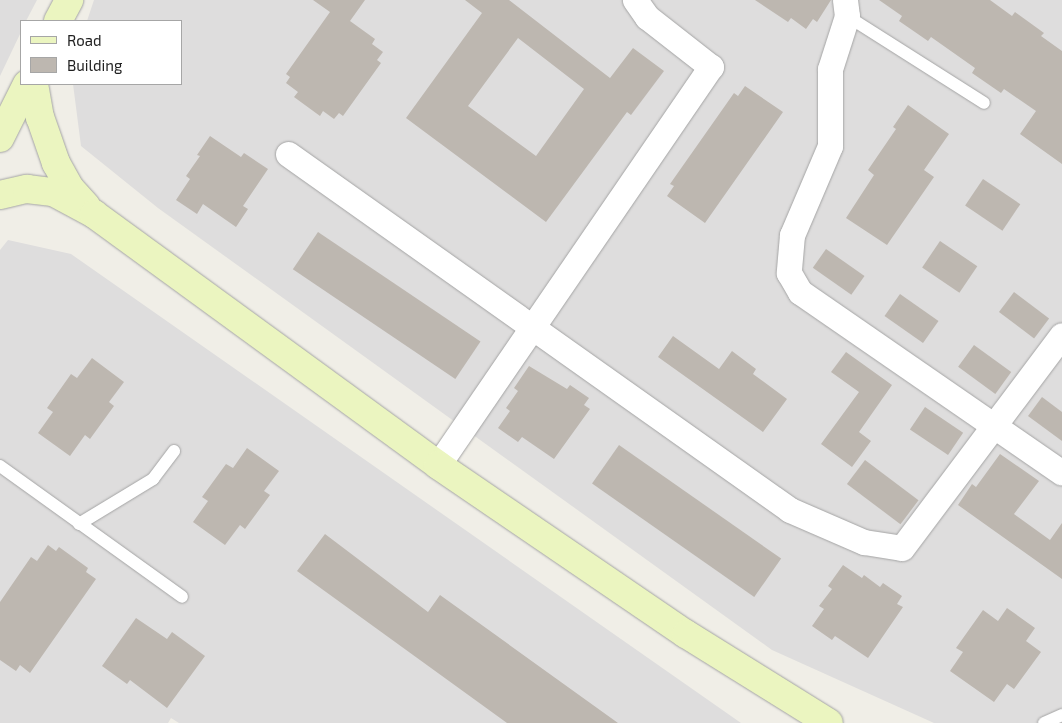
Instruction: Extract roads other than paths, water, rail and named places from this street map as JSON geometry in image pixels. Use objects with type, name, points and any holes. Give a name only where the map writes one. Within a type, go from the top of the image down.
[{"type":"main road","points":[[59,20],[69,0]]},
{"type":"main road","points":[[0,138],[26,85]]},
{"type":"main road","points":[[34,85],[40,117],[56,163],[70,188],[94,214]]},
{"type":"main road","points":[[0,196],[27,189],[53,192],[94,214],[438,465],[686,634],[829,723]]},
{"type":"street","points":[[438,465],[711,67],[647,17],[635,0]]},
{"type":"street","points":[[846,8],[830,68],[830,146],[792,235],[789,273],[800,292],[1062,473]]},
{"type":"street","points":[[288,154],[534,325],[790,510],[864,542],[902,548],[1062,335]]},
{"type":"lane","points":[[846,8],[984,103]]},
{"type":"lane","points":[[79,524],[152,479],[174,451]]},
{"type":"lane","points":[[0,466],[182,597]]},
{"type":"lane","points":[[1044,723],[1062,715]]}]
